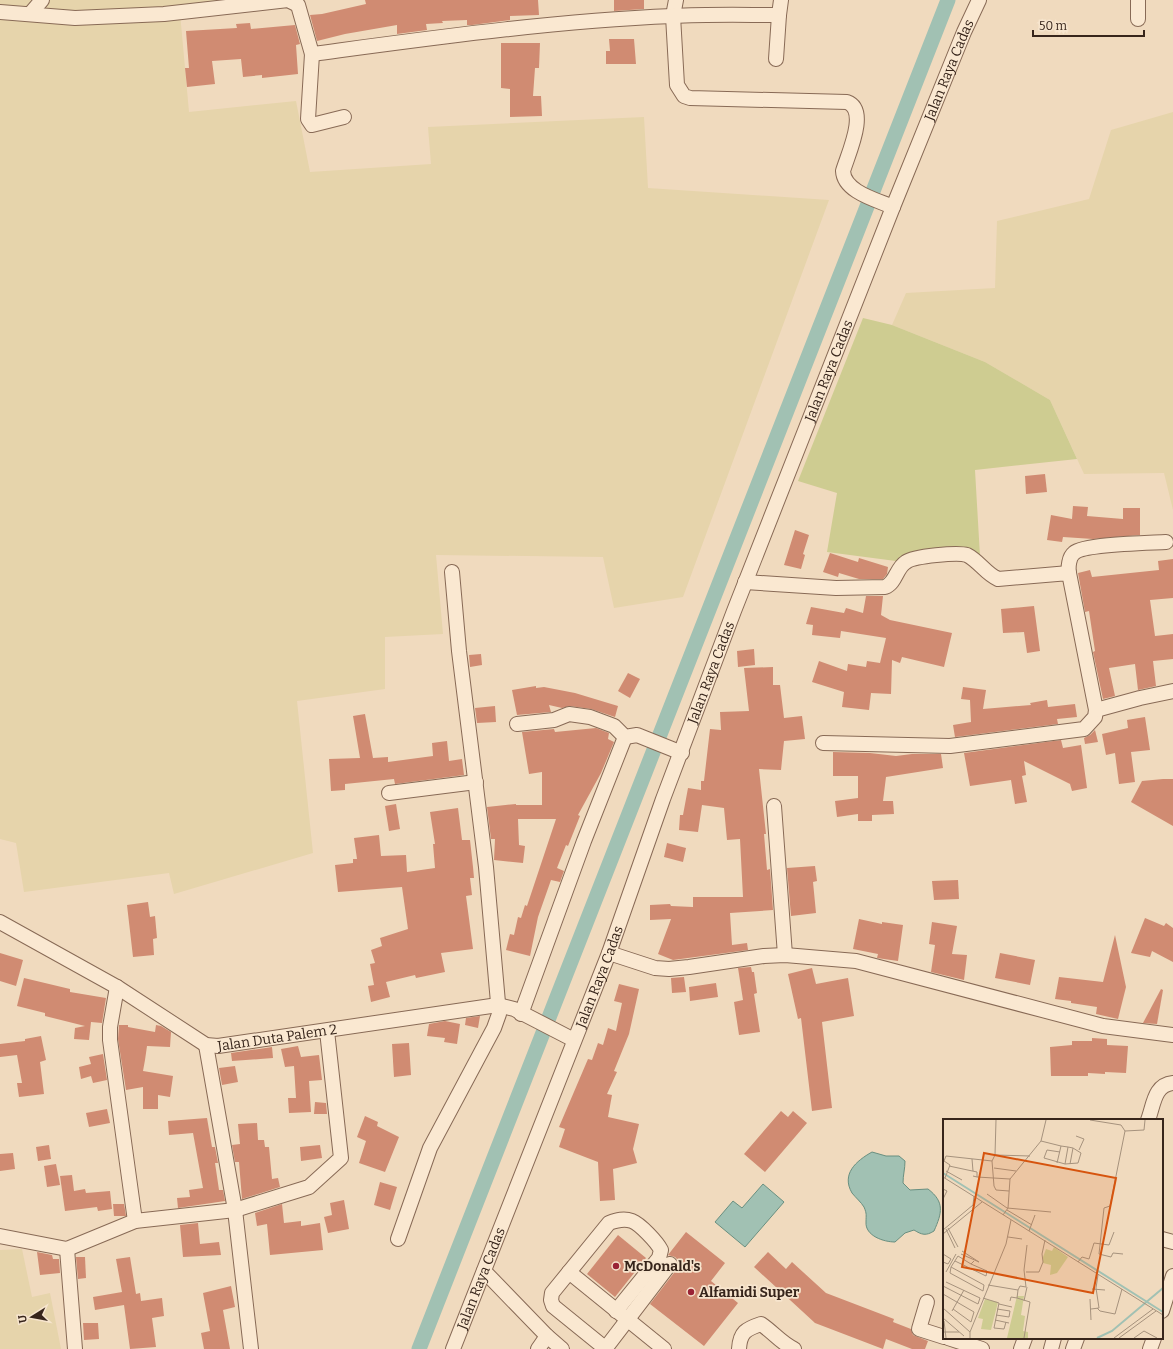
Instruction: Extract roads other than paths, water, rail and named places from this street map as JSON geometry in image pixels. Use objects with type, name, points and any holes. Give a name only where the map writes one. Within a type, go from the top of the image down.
[{"type":"street","points":[[30,14],[42,0]]},
{"type":"street","points":[[0,12],[75,18],[164,14],[288,0],[298,5],[312,54],[308,119],[312,124],[344,116]]},
{"type":"street","points":[[676,0],[673,16],[677,85],[684,96],[690,98],[852,103],[856,108],[858,119],[843,171],[843,177],[850,188],[889,206]]},
{"type":"street","points":[[776,59],[780,0]]},
{"type":"street","name":"Jalan Raya Cadas","points":[[453,1349],[484,1271],[570,1037],[608,953],[663,799],[676,750],[745,582],[889,206],[979,0]]},
{"type":"street","points":[[1138,0],[1138,19]]},
{"type":"street","points":[[312,54],[462,34],[673,16],[779,15]]},
{"type":"street","points":[[823,743],[957,745],[1078,731],[1084,728],[1091,722],[1096,710],[1069,573],[1070,560],[1074,553],[1078,550],[1103,546],[1166,542]]},
{"type":"street","points":[[745,582],[836,588],[885,587],[891,584],[899,568],[909,560],[961,554],[969,557],[991,576],[998,580],[1069,573]]},
{"type":"street","points":[[398,1239],[430,1148],[494,1028],[499,1014],[476,782],[459,651],[452,572]]},
{"type":"street","points":[[1096,710],[1173,691]]},
{"type":"street","points":[[517,724],[554,720],[569,714],[590,718],[614,726],[631,736],[676,750]]},
{"type":"street","points":[[521,1013],[584,841],[631,736]]},
{"type":"street","points":[[389,793],[476,782]]},
{"type":"street","points":[[774,806],[785,955]]},
{"type":"street","name":"Jalan Duta Palem 2","points":[[0,922],[118,987],[206,1045],[218,1046],[498,1005],[521,1013],[570,1037]]},
{"type":"street","points":[[608,953],[654,968],[669,969],[764,956],[785,955],[856,962],[1103,1026],[1173,1035]]},
{"type":"street","points":[[118,987],[110,1027],[110,1040],[135,1220]]},
{"type":"street","points":[[0,1236],[67,1249],[135,1220],[235,1210],[309,1187],[341,1158],[327,1031]]},
{"type":"street","points":[[206,1045],[235,1210],[251,1349]]},
{"type":"street","points":[[1148,1119],[1159,1089],[1163,1085],[1173,1083]]},
{"type":"street","points":[[614,1309],[659,1258],[661,1250],[658,1242],[632,1221],[620,1219],[609,1223],[573,1275],[552,1293],[551,1300],[553,1306],[606,1349],[670,1264]]},
{"type":"street","points":[[1163,1239],[1173,1242]]},
{"type":"street","points":[[67,1249],[75,1349]]},
{"type":"street","points":[[484,1271],[547,1336],[562,1349]]},
{"type":"street","points":[[573,1275],[664,1349]]},
{"type":"street","points":[[1163,1306],[1169,1278]]},
{"type":"street","points":[[927,1302],[919,1329],[943,1337]]},
{"type":"street","points":[[739,1349],[741,1334],[748,1329],[761,1324],[773,1332],[783,1344],[794,1349]]},
{"type":"street","points":[[538,1349],[547,1336]]},
{"type":"street","points":[[951,1339],[982,1349]]},
{"type":"street","points":[[1021,1349],[1025,1339]]},
{"type":"street","points":[[1051,1349],[1054,1339]]},
{"type":"street","points":[[1073,1349],[1077,1339]]},
{"type":"street","points":[[1150,1349],[1154,1339]]},
{"type":"waterway","points":[[419,1349],[948,0]]},
{"type":"place","name":"McDonald's","points":[[616,1266]]},
{"type":"place","name":"Alfamidi Super","points":[[691,1292]]}]
